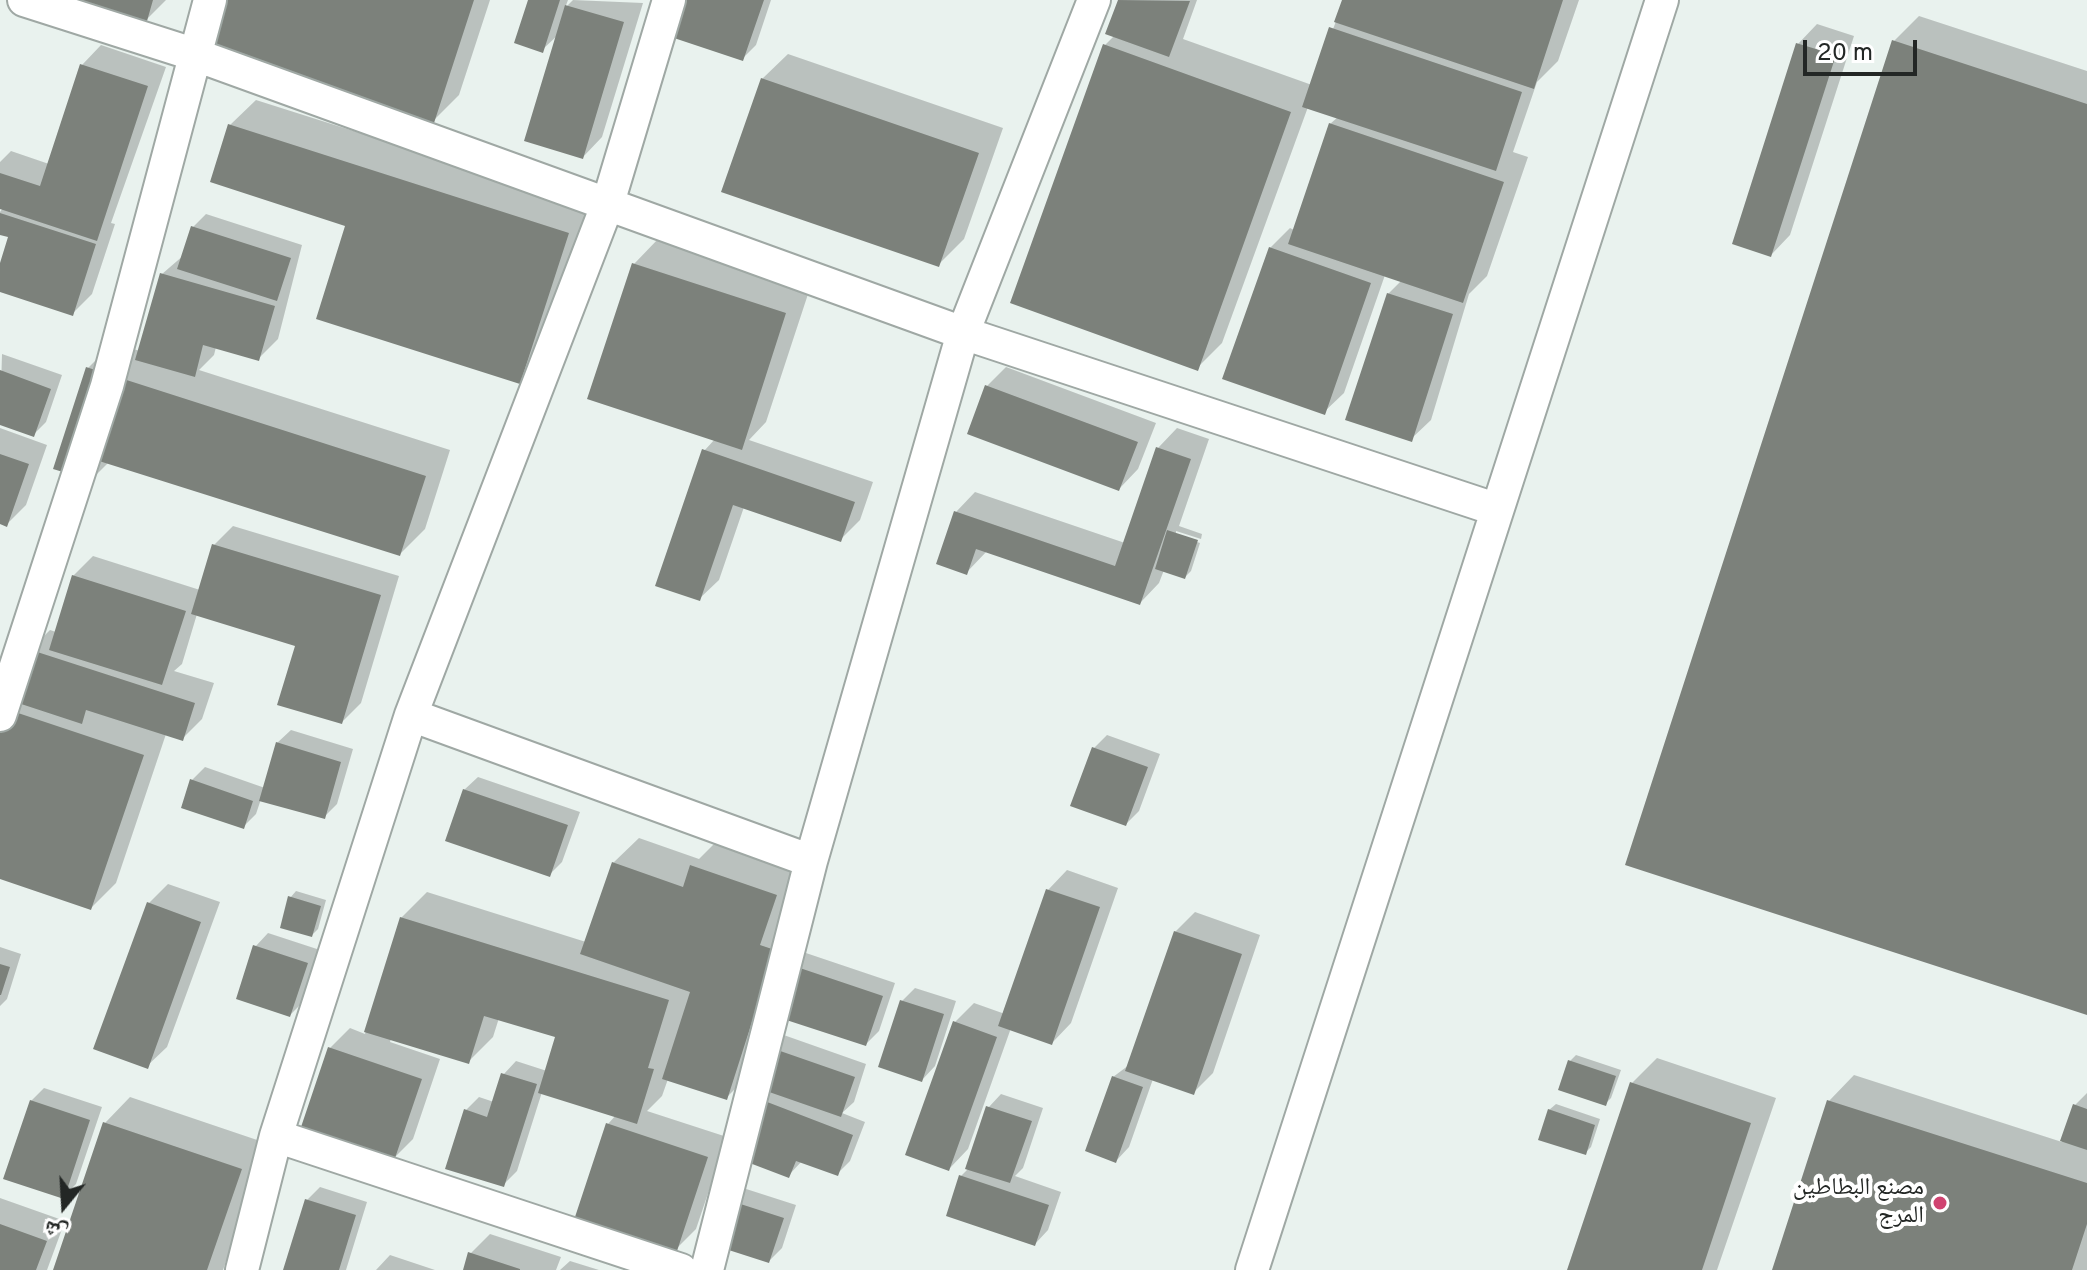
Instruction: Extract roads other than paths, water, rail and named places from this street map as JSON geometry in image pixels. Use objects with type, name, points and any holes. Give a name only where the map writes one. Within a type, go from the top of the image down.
[{"type":"street","points":[[24,0],[193,54],[963,333],[1495,509]]},
{"type":"street","points":[[0,715],[107,386],[193,54],[210,0]]},
{"type":"street","points":[[242,1270],[276,1136],[411,715],[608,203],[669,0]]},
{"type":"street","points":[[707,1270],[811,861],[963,333],[1094,0]]},
{"type":"street","points":[[1252,1270],[1495,509],[1662,0]]},
{"type":"street","points":[[411,715],[811,861]]},
{"type":"street","points":[[276,1136],[681,1270]]},
{"type":"place","name":"مصنع البطاطين المرج","points":[[1940,1203]]}]
